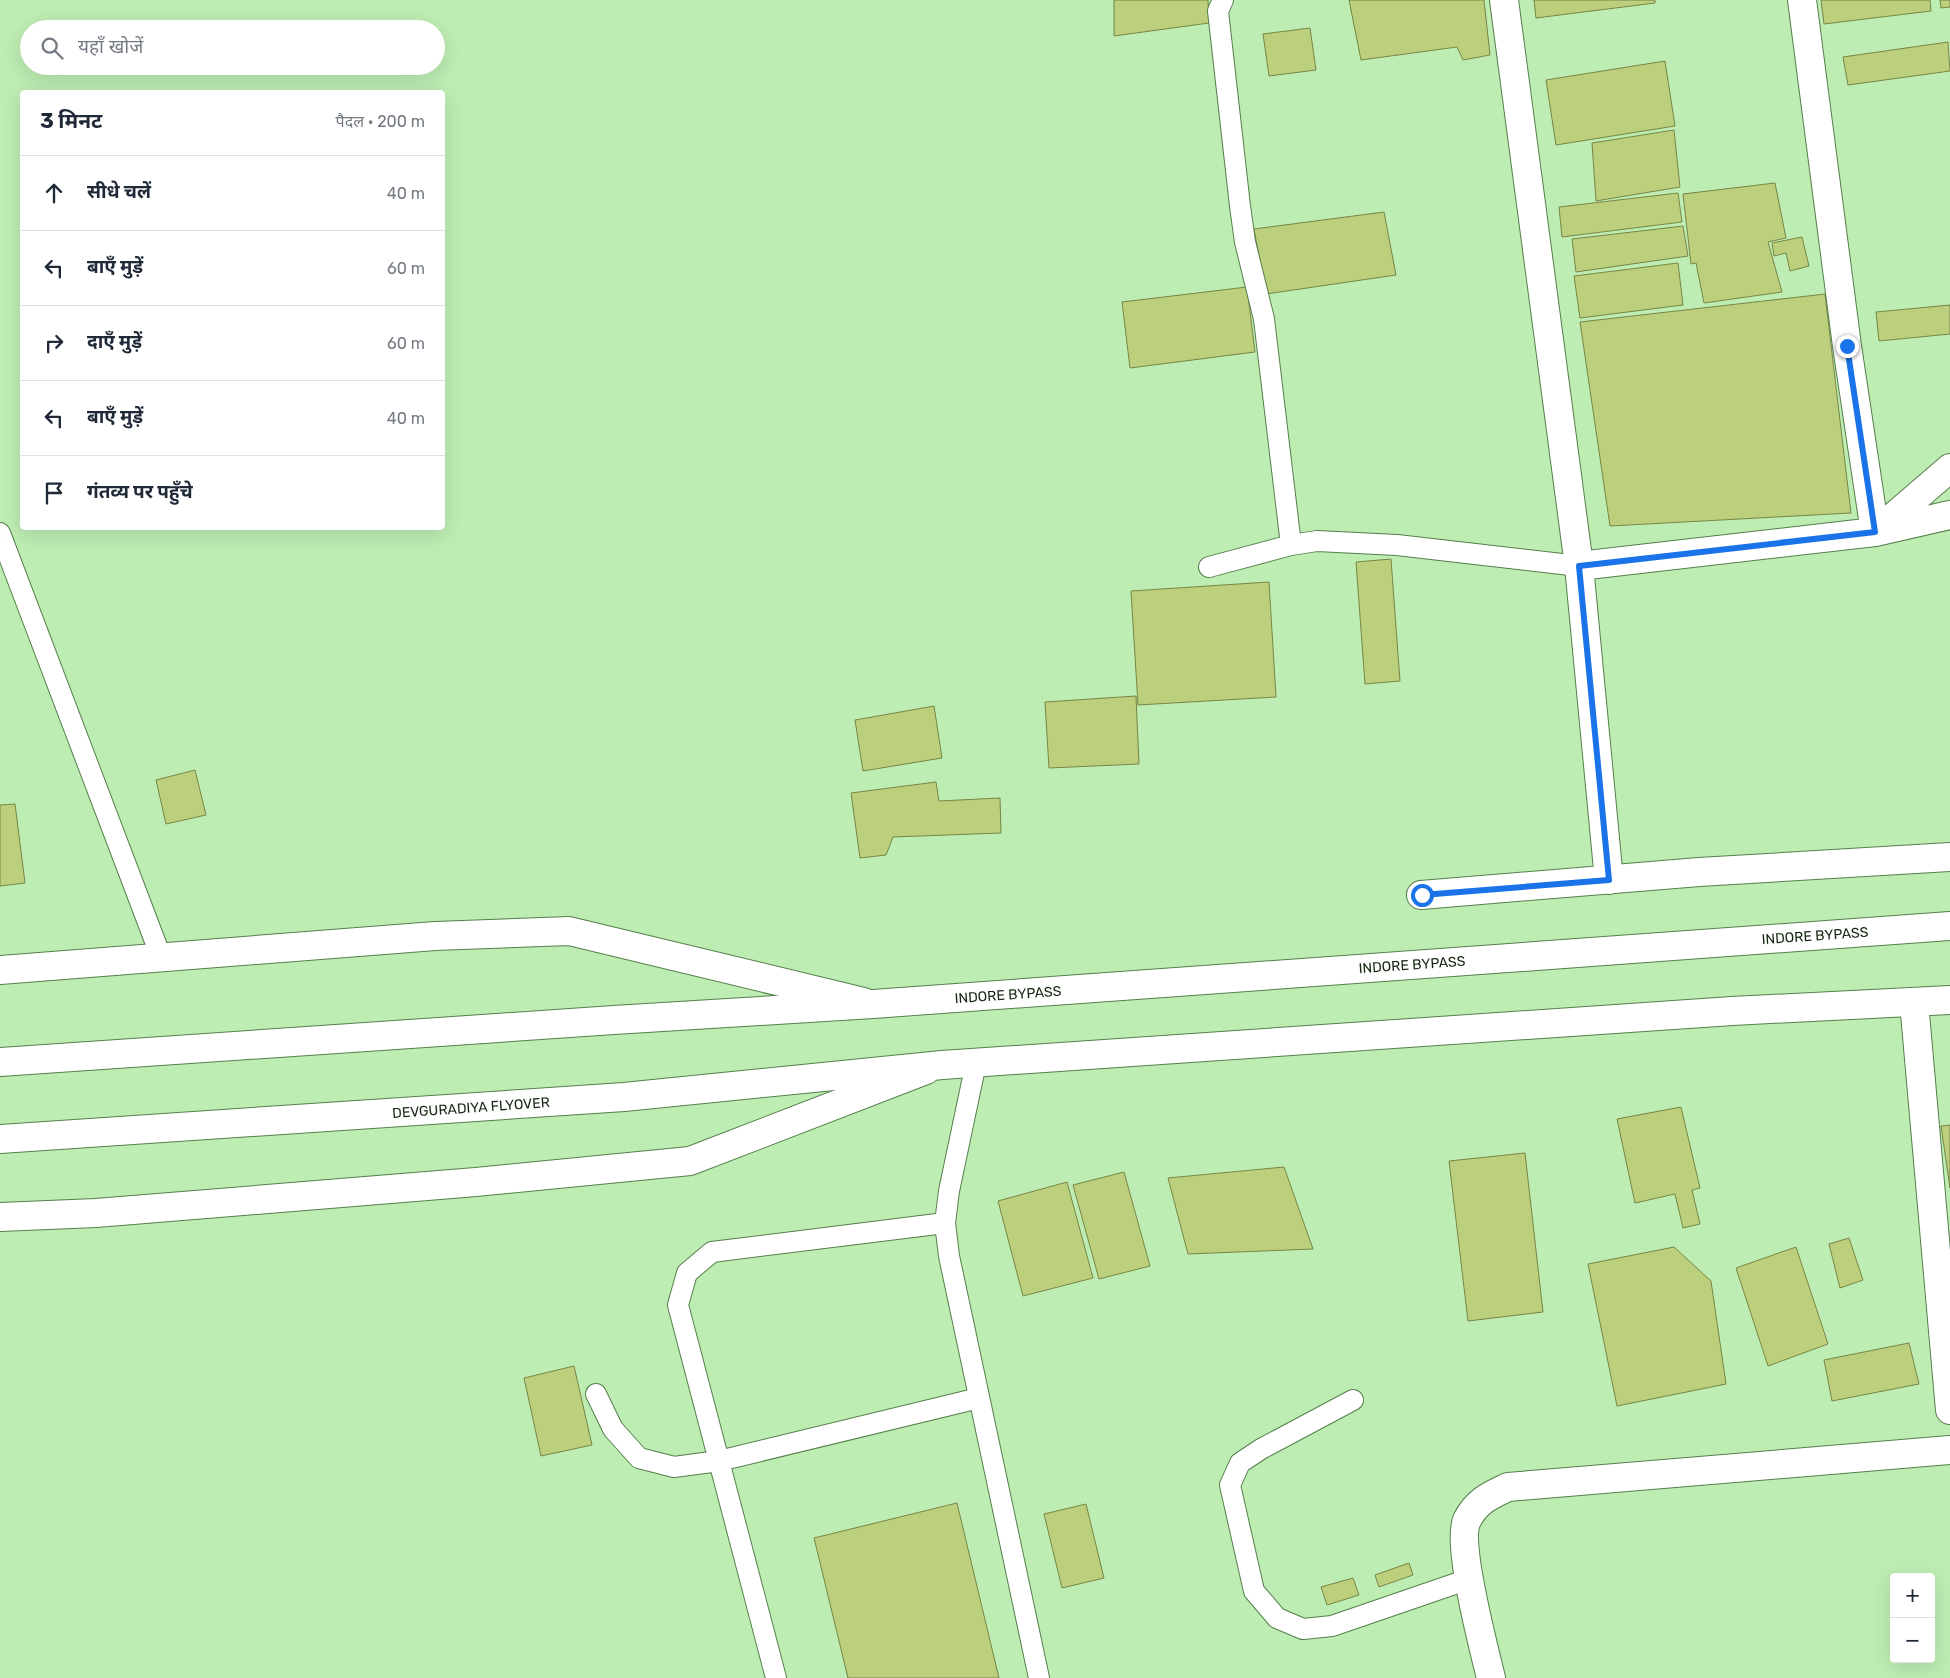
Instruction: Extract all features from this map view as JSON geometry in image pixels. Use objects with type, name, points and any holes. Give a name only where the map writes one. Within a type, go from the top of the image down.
[{"type":"main road","points":[[1504,0],[1579,566],[1609,880]]},
{"type":"main road","points":[[1802,0],[1847,346],[1875,532]]},
{"type":"main road","points":[[1875,532],[1950,468]]},
{"type":"main road","points":[[1579,566],[1875,532],[1950,515]]},
{"type":"main road","points":[[1422,895],[1699,872],[1950,857]]},
{"type":"main road","name":"INDORE BYPASS","points":[[873,1004],[1950,926]]},
{"type":"main road","points":[[0,970],[435,936],[569,931],[873,1004]]},
{"type":"main road","points":[[0,1217],[96,1213],[456,1184],[690,1161],[942,1064],[1722,1012],[1950,1000]]},
{"type":"main road","points":[[1914,1002],[1950,1410]]},
{"type":"main road","points":[[0,1062],[873,1004]]},
{"type":"main road","name":"DEVGURADIYA FLYOVER","points":[[0,1139],[624,1098],[942,1064]]},
{"type":"main road","points":[[1491,1678],[1465,1556],[1466,1521],[1482,1499],[1508,1487],[1950,1450]]},
{"type":"lane","points":[[1223,0],[1218,11],[1240,206],[1245,242],[1264,318],[1291,545]]},
{"type":"lane","points":[[0,533],[161,958]]},
{"type":"lane","points":[[1209,567],[1291,545],[1317,541],[1397,545],[1579,566]]},
{"type":"lane","points":[[976,1063],[949,1191],[945,1223],[949,1256],[1039,1678]]},
{"type":"lane","points":[[776,1678],[678,1305],[687,1273],[712,1252],[945,1223]]},
{"type":"lane","points":[[596,1394],[613,1429],[639,1458],[674,1467],[719,1460],[979,1398]]},
{"type":"lane","points":[[1352,1400],[1261,1449],[1240,1463],[1230,1485],[1254,1591],[1277,1618],[1304,1629],[1332,1626],[1469,1579]]},
{"type":"building","points":[[1114,0],[1208,0],[1209,23],[1114,36]]},
{"type":"building","points":[[1349,0],[1484,0],[1490,55],[1463,60],[1457,47],[1361,60]]},
{"type":"building","points":[[1534,0],[1655,0],[1655,3],[1536,18]]},
{"type":"building","points":[[1821,0],[1930,0],[1931,11],[1824,24]]},
{"type":"building","points":[[1940,0],[1950,0],[1950,7],[1941,8]]},
{"type":"building","points":[[1310,28],[1316,70],[1269,76],[1263,34]]},
{"type":"building","points":[[1948,42],[1950,71],[1848,85],[1843,57]]},
{"type":"building","points":[[1665,61],[1675,126],[1556,145],[1546,80]]},
{"type":"building","points":[[1674,130],[1680,187],[1596,201],[1592,143]]},
{"type":"building","points":[[1775,183],[1786,238],[1768,242],[1782,292],[1704,303],[1696,263],[1691,264],[1683,194]]},
{"type":"building","points":[[1678,193],[1682,222],[1562,237],[1559,207]]},
{"type":"building","points":[[1384,212],[1396,275],[1266,294],[1254,229]]},
{"type":"building","points":[[1683,226],[1688,256],[1576,272],[1572,239]]},
{"type":"building","points":[[1802,237],[1809,266],[1790,271],[1786,253],[1774,256],[1772,243]]},
{"type":"building","points":[[1678,263],[1683,305],[1580,318],[1574,276]]},
{"type":"building","points":[[1247,287],[1255,352],[1130,368],[1122,302]]},
{"type":"building","points":[[1825,294],[1851,513],[1610,526],[1580,322]]},
{"type":"building","points":[[1950,305],[1950,334],[1879,341],[1876,312]]},
{"type":"building","points":[[1391,559],[1400,681],[1365,684],[1356,562]]},
{"type":"building","points":[[1269,582],[1276,697],[1138,705],[1131,591]]},
{"type":"building","points":[[1136,696],[1139,764],[1049,768],[1045,702]]},
{"type":"building","points":[[934,706],[942,758],[863,771],[855,720]]},
{"type":"building","points":[[195,770],[206,815],[166,824],[156,780]]},
{"type":"building","points":[[936,782],[939,801],[1000,798],[1001,833],[893,837],[886,855],[860,858],[851,793]]},
{"type":"building","points":[[15,804],[25,883],[0,886],[0,805]]},
{"type":"building","points":[[1681,1107],[1700,1188],[1692,1190],[1700,1224],[1683,1228],[1675,1194],[1635,1203],[1617,1119]]},
{"type":"building","points":[[1950,1125],[1950,1188],[1941,1126]]},
{"type":"building","points":[[1525,1153],[1543,1312],[1468,1321],[1449,1161]]},
{"type":"building","points":[[1284,1167],[1313,1249],[1188,1254],[1168,1178]]},
{"type":"building","points":[[1124,1172],[1150,1266],[1099,1279],[1073,1185]]},
{"type":"building","points":[[1067,1182],[1093,1278],[1023,1296],[998,1201]]},
{"type":"building","points":[[1849,1238],[1863,1280],[1840,1288],[1829,1244]]},
{"type":"building","points":[[1674,1247],[1711,1281],[1726,1384],[1617,1406],[1588,1264]]},
{"type":"building","points":[[1796,1247],[1828,1344],[1768,1366],[1736,1268]]},
{"type":"building","points":[[1909,1343],[1919,1384],[1832,1401],[1824,1360]]},
{"type":"building","points":[[574,1366],[592,1445],[541,1456],[524,1378]]},
{"type":"building","points":[[957,1503],[999,1678],[848,1678],[814,1538]]},
{"type":"building","points":[[1086,1504],[1104,1578],[1062,1588],[1044,1514]]},
{"type":"building","points":[[1409,1563],[1413,1575],[1379,1587],[1375,1575]]},
{"type":"building","points":[[1353,1578],[1359,1595],[1327,1605],[1321,1587]]},
{"type":"route","points":[[1422,895],[1609,880],[1579,566],[1875,532],[1847,346]]}]
